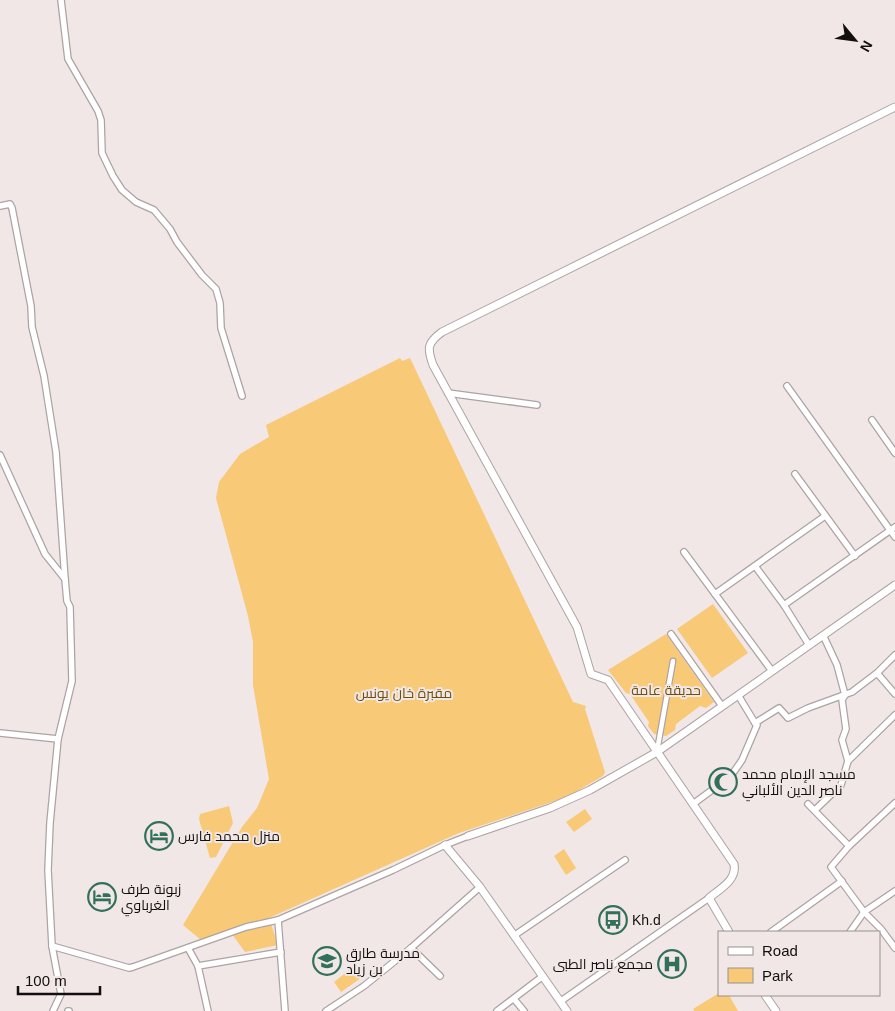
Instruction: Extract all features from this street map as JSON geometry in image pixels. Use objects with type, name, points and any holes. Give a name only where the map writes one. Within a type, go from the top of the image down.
[{"type":"street","points":[[61,0],[68,59],[98,111],[101,120],[102,153],[122,190],[136,202],[154,210],[170,229],[177,242],[202,275],[216,289],[220,303],[221,328],[242,396]]},
{"type":"street","points":[[561,1001],[709,898],[733,878],[734,864],[608,680],[591,674],[577,627],[433,366],[428,349],[430,342],[442,332],[895,107]]},
{"type":"street","points":[[0,206],[10,204],[12,208],[31,306],[32,327],[44,376],[56,452],[64,580],[70,608],[72,681],[58,739],[48,855],[52,946],[61,994],[53,1011]]},
{"type":"street","points":[[787,386],[893,529],[895,537]]},
{"type":"street","points":[[448,392],[537,405]]},
{"type":"street","points":[[872,420],[895,453]]},
{"type":"street","points":[[0,455],[45,554],[64,580]]},
{"type":"street","points":[[795,474],[855,556]]},
{"type":"street","points":[[715,594],[825,516]]},
{"type":"street","points":[[784,605],[893,529]]},
{"type":"street","points":[[684,552],[772,671]]},
{"type":"street","points":[[755,566],[784,605],[809,645]]},
{"type":"street","points":[[52,946],[129,968],[246,927],[278,920],[393,870],[445,845],[550,808],[590,790],[657,752],[895,585]]},
{"type":"street","points":[[671,634],[722,706]]},
{"type":"street","points":[[823,635],[837,666],[845,695],[842,700],[846,729],[842,740],[848,761]]},
{"type":"street","points":[[755,723],[779,708],[788,718],[808,708],[845,695],[877,673],[895,655]]},
{"type":"street","points":[[657,752],[673,661]]},
{"type":"street","points":[[877,673],[895,694]]},
{"type":"street","points":[[693,804],[731,776],[742,760],[757,724],[738,695]]},
{"type":"street","points":[[815,810],[841,785],[848,761],[895,715]]},
{"type":"street","points":[[0,733],[58,739]]},
{"type":"street","points":[[895,802],[849,846],[831,867],[864,912],[881,929],[895,948]]},
{"type":"street","points":[[808,804],[849,846]]},
{"type":"street","points":[[445,845],[480,887],[567,1011]]},
{"type":"street","points":[[515,935],[625,860]]},
{"type":"street","points":[[772,931],[842,881]]},
{"type":"street","points":[[326,1011],[364,986],[411,948],[480,887]]},
{"type":"street","points":[[851,931],[864,912],[895,891]]},
{"type":"street","points":[[709,898],[728,931]]},
{"type":"street","points":[[278,920],[285,1011]]},
{"type":"street","points":[[188,948],[198,966],[208,1011]]},
{"type":"street","points":[[411,948],[440,976]]},
{"type":"street","points":[[198,966],[281,952]]},
{"type":"street","points":[[501,1010],[543,976]]},
{"type":"street","points":[[767,996],[776,1011]]},
{"type":"street","points":[[514,999],[524,1011]]},
{"type":"green space","name":"مقبرة خان يونس","points":[[400,358],[402,361],[410,358],[573,702],[586,706],[585,709],[605,772],[603,776],[567,797],[459,833],[269,918],[278,945],[245,952],[229,930],[201,940],[183,925],[242,827],[257,808],[269,779],[253,685],[253,642],[248,616],[216,498],[219,482],[240,454],[269,437],[266,425]]},
{"type":"green space","points":[[713,604],[748,653],[712,678],[677,629]]},
{"type":"green space","name":"حديقة عامة","points":[[666,634],[714,702],[706,708],[700,706],[676,724],[675,730],[666,736],[654,734],[648,726],[649,722],[630,694],[626,693],[608,670]]},
{"type":"green space","points":[[229,806],[233,823],[216,857],[210,858],[199,819],[200,814]]},
{"type":"green space","points":[[585,809],[592,819],[574,832],[566,822]]},
{"type":"green space","points":[[564,849],[576,868],[566,875],[554,856]]},
{"type":"green space","points":[[353,967],[361,978],[341,992],[334,982]]},
{"type":"green space","points":[[718,994],[718,996],[730,996],[738,1011],[694,1011],[693,1009]]},
{"type":"place","name":"مسجد الإمام محمد ناصر الدين الألباني","points":[[723,782]]},
{"type":"place","name":"منزل محمد فارس","points":[[159,836]]},
{"type":"place","name":"زبونة طرف الغرباوي","points":[[102,897]]},
{"type":"place","name":"Kh.d","points":[[613,920]]},
{"type":"place","name":"مدرسة طارق بن زياد","points":[[327,961]]},
{"type":"place","name":"مجمع ناصر الطبى","points":[[672,964]]}]
